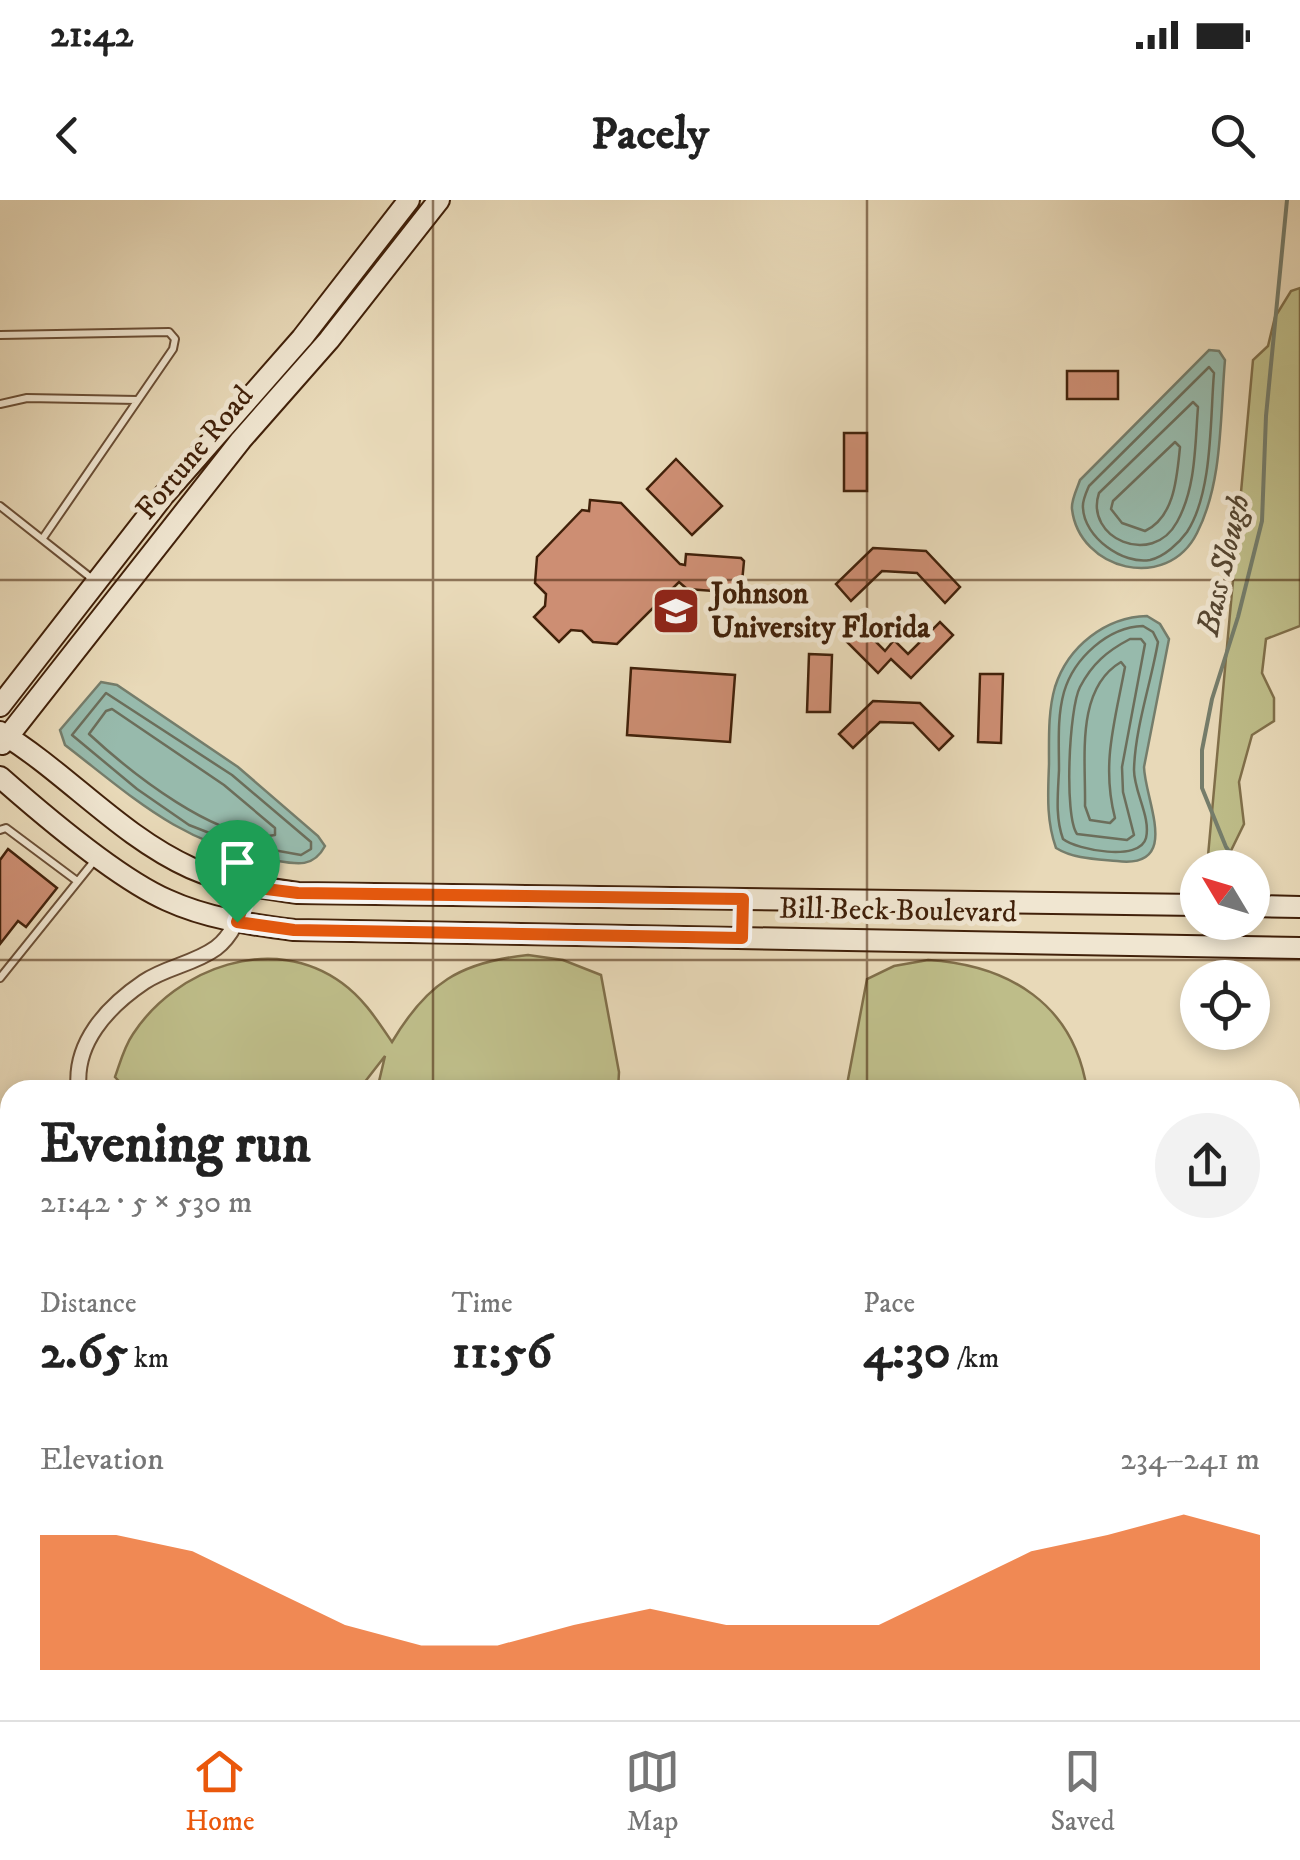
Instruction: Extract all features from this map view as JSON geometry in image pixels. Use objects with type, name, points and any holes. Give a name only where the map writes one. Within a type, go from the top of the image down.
[{"type":"street","name":"Fortune Road","points":[[0,706],[215,434],[302,338],[409,200]]},
{"type":"street","name":"Fortune Road","points":[[3,738],[439,200]]},
{"type":"street","points":[[96,582],[116,599]]},
{"type":"street","name":"Bill Beck Boulevard","points":[[3,738],[190,867],[250,887],[298,893],[1180,905]]},
{"type":"street","name":"Bill Beck Boulevard","points":[[0,777],[99,856],[167,900],[237,922],[294,930],[1300,948]]},
{"type":"street","points":[[78,1080],[84,1042],[104,1017],[145,981],[217,948],[237,922],[250,887]]},
{"type":"street","points":[[1270,906],[1300,906]]},
{"type":"lane","points":[[0,335],[169,332],[174,339],[173,349],[43,538]]},
{"type":"lane","points":[[0,404],[26,398],[137,400]]},
{"type":"lane","points":[[0,506],[96,582]]},
{"type":"lane","points":[[0,830],[6,828],[77,881]]},
{"type":"lane","points":[[0,978],[99,856]]},
{"type":"lane","points":[[742,938],[743,899]]},
{"type":"shaded area","points":[[1300,288],[1300,626],[1266,639],[1262,673],[1274,698],[1274,721],[1252,735],[1239,782],[1244,824],[1231,850],[1209,850],[1253,360],[1268,346],[1275,317],[1291,291]]},
{"type":"shaded area","points":[[528,955],[563,960],[601,975],[619,1080],[379,1080],[385,1056],[366,1080],[115,1077],[130,1039],[151,1011],[200,975],[228,965],[257,959],[286,960],[315,968],[357,996],[392,1042],[432,990],[464,970]]},
{"type":"shaded area","points":[[928,960],[958,963],[1010,981],[1052,1012],[1068,1034],[1085,1080],[848,1080],[867,979],[894,966]]},
{"type":"water","points":[[1209,350],[1219,351],[1225,360],[1221,426],[1212,492],[1197,533],[1183,552],[1166,563],[1146,568],[1107,559],[1090,547],[1078,530],[1072,506],[1080,480]]},
{"type":"water","points":[[1147,616],[1160,624],[1169,639],[1144,767],[1154,844],[1149,854],[1137,861],[1070,854],[1056,848],[1049,817],[1049,725],[1055,687],[1069,659],[1090,637],[1117,622]]},
{"type":"water","points":[[101,682],[117,685],[238,767],[318,836],[325,846],[320,853],[309,862],[296,863],[240,853],[185,831],[114,784],[65,745],[60,730]]},
{"type":"building","points":[[1067,371],[1118,371],[1118,399],[1067,399]]},
{"type":"building","points":[[844,433],[867,433],[867,491],[844,491]]},
{"type":"building","points":[[676,459],[722,506],[692,535],[647,489]]},
{"type":"building","points":[[590,500],[621,503],[680,564],[685,565],[686,554],[741,558],[741,593],[687,589],[679,582],[617,644],[593,642],[582,631],[571,630],[559,642],[534,617],[545,606],[546,594],[535,583],[537,557],[582,510],[589,511]]},
{"type":"building","points":[[873,548],[926,551],[960,587],[945,603],[917,573],[882,571],[851,601],[836,584]]},
{"type":"building","points":[[855,621],[885,651],[894,640],[908,654],[940,622],[953,635],[911,678],[891,659],[878,673],[841,636]]},
{"type":"building","points":[[809,654],[832,655],[830,712],[807,712]]},
{"type":"building","points":[[631,668],[735,675],[730,742],[627,735]]},
{"type":"building","points":[[980,674],[1003,674],[1001,743],[978,742]]},
{"type":"building","points":[[873,701],[920,703],[953,736],[939,750],[913,723],[880,722],[853,748],[839,734]]},
{"type":"building","points":[[8,849],[57,888],[26,927],[18,921],[0,944],[0,860]]},
{"type":"waterway","name":"Bass Slough","points":[[1228,850],[1202,788],[1202,750],[1212,699],[1262,521],[1266,416],[1287,200]]},
{"type":"place","name":"Johnson University Florida","points":[[676,611]]},
{"type":"route","points":[[250,887],[298,893],[743,899],[742,938],[294,930],[237,922],[250,887]]}]
